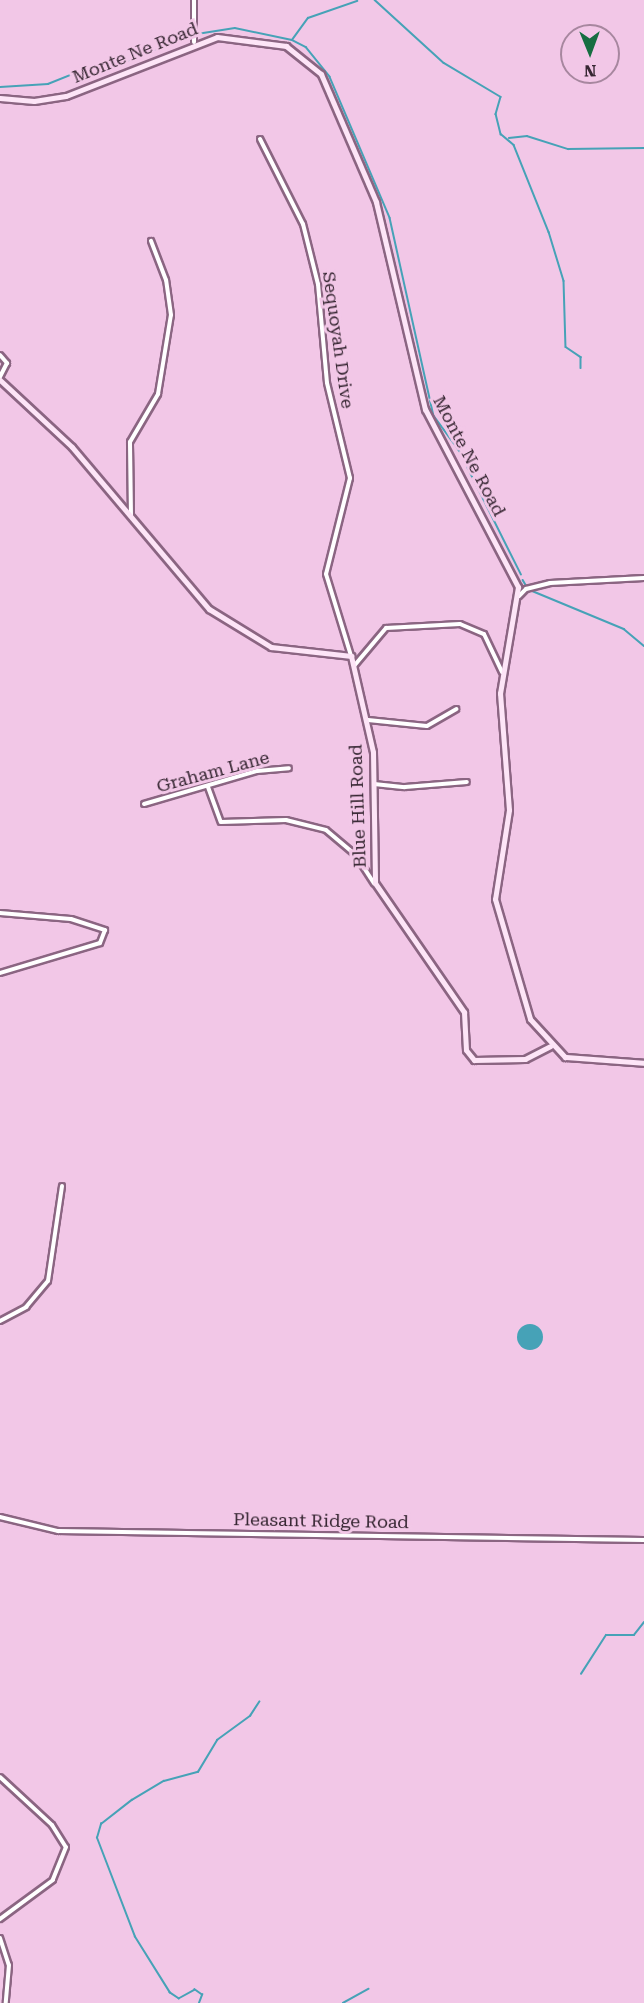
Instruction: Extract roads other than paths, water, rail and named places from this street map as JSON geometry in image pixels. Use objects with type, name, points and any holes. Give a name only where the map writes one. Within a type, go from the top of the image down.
[{"type":"street","points":[[194,0],[194,42]]},
{"type":"street","name":"Monte Ne Road","points":[[0,98],[34,101],[86,90],[194,42],[239,37],[286,46],[311,62],[335,96],[376,202],[425,410],[503,551],[519,596]]},
{"type":"street","name":"Sequoyah Drive","points":[[260,139],[303,224],[318,284],[330,398],[350,478],[326,574],[351,656]]},
{"type":"street","points":[[131,517],[130,442],[158,394],[171,315],[166,280],[151,241]]},
{"type":"street","points":[[0,355],[7,363],[0,379],[64,437],[198,598],[238,629],[282,651],[351,656]]},
{"type":"street","points":[[644,578],[550,583],[526,589],[519,596],[502,672],[509,810],[495,899],[530,1019],[550,1046],[577,1061],[644,1063]]},
{"type":"street","points":[[354,666],[370,654],[376,633],[387,628],[460,624],[484,634],[502,672]]},
{"type":"street","name":"Blue Hill Road","points":[[351,656],[368,720],[374,784],[375,883],[464,1012],[466,1050],[474,1060],[525,1059],[550,1046]]},
{"type":"street","points":[[368,720],[427,726],[457,709]]},
{"type":"street","name":"Graham Lane","points":[[144,804],[257,771],[289,768]]},
{"type":"street","points":[[374,784],[405,787],[467,782]]},
{"type":"street","points":[[208,787],[221,822],[286,820],[326,830],[355,854],[375,883]]},
{"type":"street","points":[[0,913],[71,919],[105,930],[100,943],[0,973]]},
{"type":"street","points":[[0,1321],[26,1307],[48,1281],[62,1186]]},
{"type":"street","name":"Pleasant Ridge Road","points":[[0,1517],[53,1531],[644,1540]]},
{"type":"street","points":[[0,1777],[52,1825],[66,1847],[53,1880],[0,1919]]},
{"type":"street","points":[[0,1938],[9,1965],[6,2003]]},
{"type":"water","points":[[530,1324],[539,1328],[543,1337],[539,1346],[530,1350],[521,1346],[517,1337],[521,1328]]},
{"type":"waterway","points":[[375,0],[444,63],[501,97],[496,114],[501,134],[514,145],[549,232],[564,281],[566,347],[581,357],[581,368]]},
{"type":"waterway","points":[[292,40],[308,18],[357,1]]},
{"type":"waterway","points":[[197,34],[235,28],[292,40],[306,47],[330,77],[390,218],[434,416],[459,450],[521,574]]},
{"type":"waterway","points":[[84,70],[110,68],[190,35]]},
{"type":"waterway","points":[[0,87],[48,84],[78,72]]},
{"type":"waterway","points":[[509,138],[527,136],[568,149],[644,148]]},
{"type":"waterway","points":[[523,580],[526,585]]},
{"type":"waterway","points":[[530,590],[624,629],[644,646]]},
{"type":"waterway","points":[[581,1674],[606,1635],[634,1635],[644,1622]]},
{"type":"waterway","points":[[199,2003],[202,1995],[195,1990],[179,1999],[170,1993],[135,1937],[97,1838],[101,1824],[132,1800],[164,1781],[198,1772],[217,1740],[250,1716],[259,1702]]},
{"type":"waterway","points":[[343,2003],[368,1989]]}]
